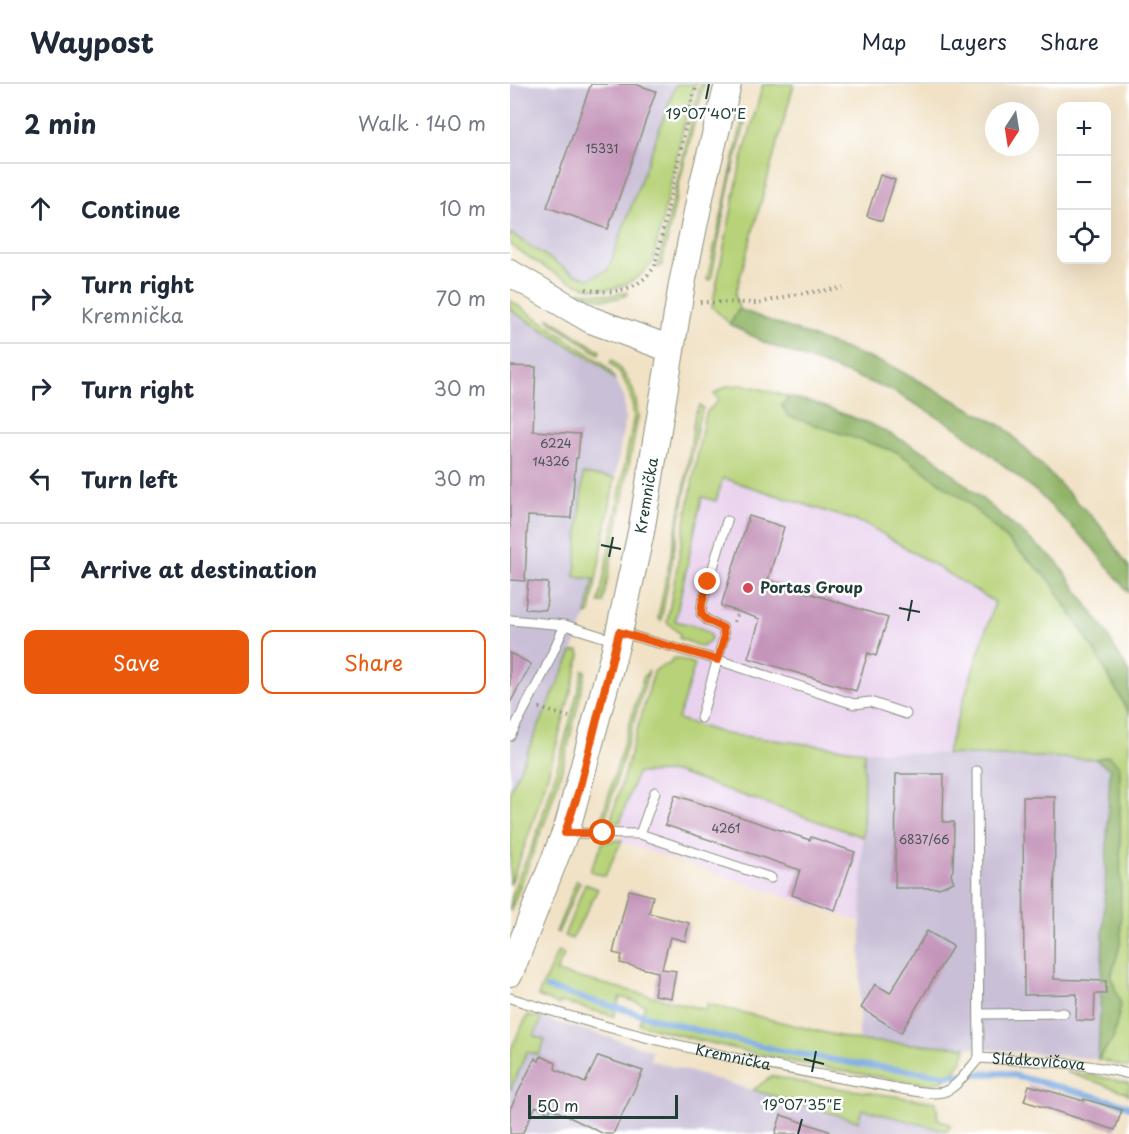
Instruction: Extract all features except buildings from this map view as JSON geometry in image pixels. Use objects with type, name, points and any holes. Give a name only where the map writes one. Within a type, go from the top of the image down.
[{"type":"main road","name":"Kremnička","points":[[510,973],[565,833],[579,790],[618,637],[641,532],[679,303],[703,183],[728,84]]},
{"type":"main road","points":[[510,273],[591,320],[671,349]]},
{"type":"lane","points":[[700,718],[724,638],[723,628],[707,620],[701,614],[702,604],[727,521]]},
{"type":"lane","points":[[510,620],[562,625],[718,660],[854,704],[870,702],[906,714]]},
{"type":"lane","points":[[510,736],[544,672],[562,625]]},
{"type":"lane","points":[[978,771],[979,1058]]},
{"type":"lane","points":[[640,834],[655,792]]},
{"type":"lane","points":[[565,833],[640,834],[771,878]]},
{"type":"lane","name":"Kremnička","points":[[510,998],[707,1053],[769,1066],[920,1091],[940,1092],[949,1089],[956,1082]]},
{"type":"lane","points":[[980,1014],[1064,1013]]},
{"type":"lane","name":"Sládkovičova","points":[[956,1082],[979,1058],[1079,1064],[1129,1074]]},
{"type":"path","points":[[576,287],[603,293],[621,291],[648,276],[655,266],[689,112],[698,84]]},
{"type":"path","points":[[679,303],[710,301],[759,303],[798,294],[843,288]]},
{"type":"path","points":[[527,704],[569,717]]},
{"type":"shaded area","points":[[510,84],[676,84],[608,270],[589,279],[572,273],[510,234]]},
{"type":"shaded area","points":[[510,310],[601,365],[615,380],[624,397],[625,419],[615,478],[583,474],[575,576],[594,579],[586,615],[572,652],[510,791]]},
{"type":"shaded area","points":[[723,478],[868,525],[996,602],[946,754],[864,751],[725,734],[677,719],[695,664],[702,647],[707,644],[675,621],[702,496]]},
{"type":"shaded area","points":[[864,751],[1095,759],[1110,769],[1098,1059],[980,1048],[859,1041]]},
{"type":"shaded area","points":[[675,772],[863,837],[861,922],[622,842],[620,822],[637,773]]},
{"type":"shaded area","points":[[542,1018],[652,1050],[650,1060],[858,1121],[861,1109],[947,1131],[946,1134],[510,1134],[510,1091]]},
{"type":"green space","points":[[676,84],[695,84],[653,262],[636,279],[618,287],[600,289],[582,285],[545,268],[510,245],[510,233],[572,273],[589,279],[608,270]]},
{"type":"green space","points":[[700,84],[704,84],[663,260],[661,267],[657,268]]},
{"type":"green space","points":[[763,84],[794,84],[735,295],[739,309],[730,324],[712,307],[740,167]]},
{"type":"green space","points":[[742,122],[745,123],[729,185],[711,280],[707,280]]},
{"type":"green space","points":[[579,292],[611,295],[627,292],[628,294],[604,299],[579,294]]},
{"type":"green space","points":[[510,300],[601,362],[615,380],[601,365],[510,310]]},
{"type":"green space","points":[[739,309],[893,367],[1004,427],[1099,524],[1129,567],[1129,593],[1091,546],[1038,493],[957,428],[891,390],[765,343],[730,324]]},
{"type":"green space","points":[[549,318],[600,351],[599,354],[548,320]]},
{"type":"green space","points":[[612,360],[631,386],[638,417],[603,603],[599,603],[634,416],[627,387],[610,363]]},
{"type":"green space","points":[[746,385],[789,397],[782,406],[788,416],[897,452],[967,502],[1050,580],[1093,648],[1129,713],[1129,1068],[1098,1059],[1113,1039],[1121,1004],[1111,977],[1121,941],[1109,756],[1095,759],[946,754],[995,602],[868,525],[723,478],[716,501],[702,497],[675,621],[708,632],[711,636],[709,641],[702,647],[679,638],[680,634],[667,622],[704,419],[707,412],[719,400],[714,394],[727,386]]},
{"type":"green space","points":[[789,397],[812,402],[873,425],[930,455],[1057,562],[1104,629],[1129,673],[1129,713],[1093,648],[1050,580],[967,502],[897,452],[788,416],[782,406]]},
{"type":"green space","points":[[700,405],[703,408],[698,422],[661,621],[658,618],[684,490],[695,414]]},
{"type":"green space","points":[[583,474],[615,478],[590,613],[586,615],[594,579],[575,577]]},
{"type":"green space","points":[[579,651],[580,656],[549,772],[510,885],[510,791],[572,652]]},
{"type":"green space","points":[[677,658],[695,664],[678,719],[725,734],[864,751],[863,837],[675,772],[637,773],[620,822],[610,823],[654,672]]},
{"type":"green space","points":[[583,670],[586,671],[564,762],[547,816],[510,912],[516,884],[535,839],[549,797]]},
{"type":"green space","points":[[649,670],[605,820],[603,814],[643,678]]},
{"type":"green space","points":[[1109,756],[1120,766],[1121,941],[1111,977],[1121,1004],[1113,1039],[1098,1059],[1110,769],[1095,759]]},
{"type":"green space","points":[[622,840],[605,876],[590,871],[603,842]]},
{"type":"green space","points":[[577,880],[580,882],[558,933],[556,932]]},
{"type":"green space","points":[[585,884],[598,889],[572,939],[564,936]]},
{"type":"green space","points":[[558,951],[564,954],[556,972],[706,1010],[707,1004],[859,1041],[966,1047],[965,1054],[954,1072],[943,1080],[930,1084],[783,1060],[639,1024],[645,1005],[620,997],[614,1016],[561,1002],[559,1005],[538,996]]},
{"type":"green space","points":[[527,1016],[542,1018],[534,1036],[545,1040],[539,1055],[527,1052],[510,1091],[510,1051]]},
{"type":"green space","points":[[1066,1072],[1129,1083],[1129,1095],[1125,1092]]},
{"type":"green space","points":[[772,1076],[809,1084],[936,1102],[938,1119],[951,1125],[947,1131],[862,1109],[858,1121],[753,1090]]},
{"type":"waterway","points":[[547,988],[714,1035],[782,1051],[863,1065],[946,1075],[1005,1073],[1129,1107]]},
{"type":"place","name":"Portas Group","points":[[748,588]]},
{"type":"route","points":[[603,833],[565,833],[594,735],[619,632],[718,660],[724,638],[723,628],[707,620],[701,614],[708,582]]}]
